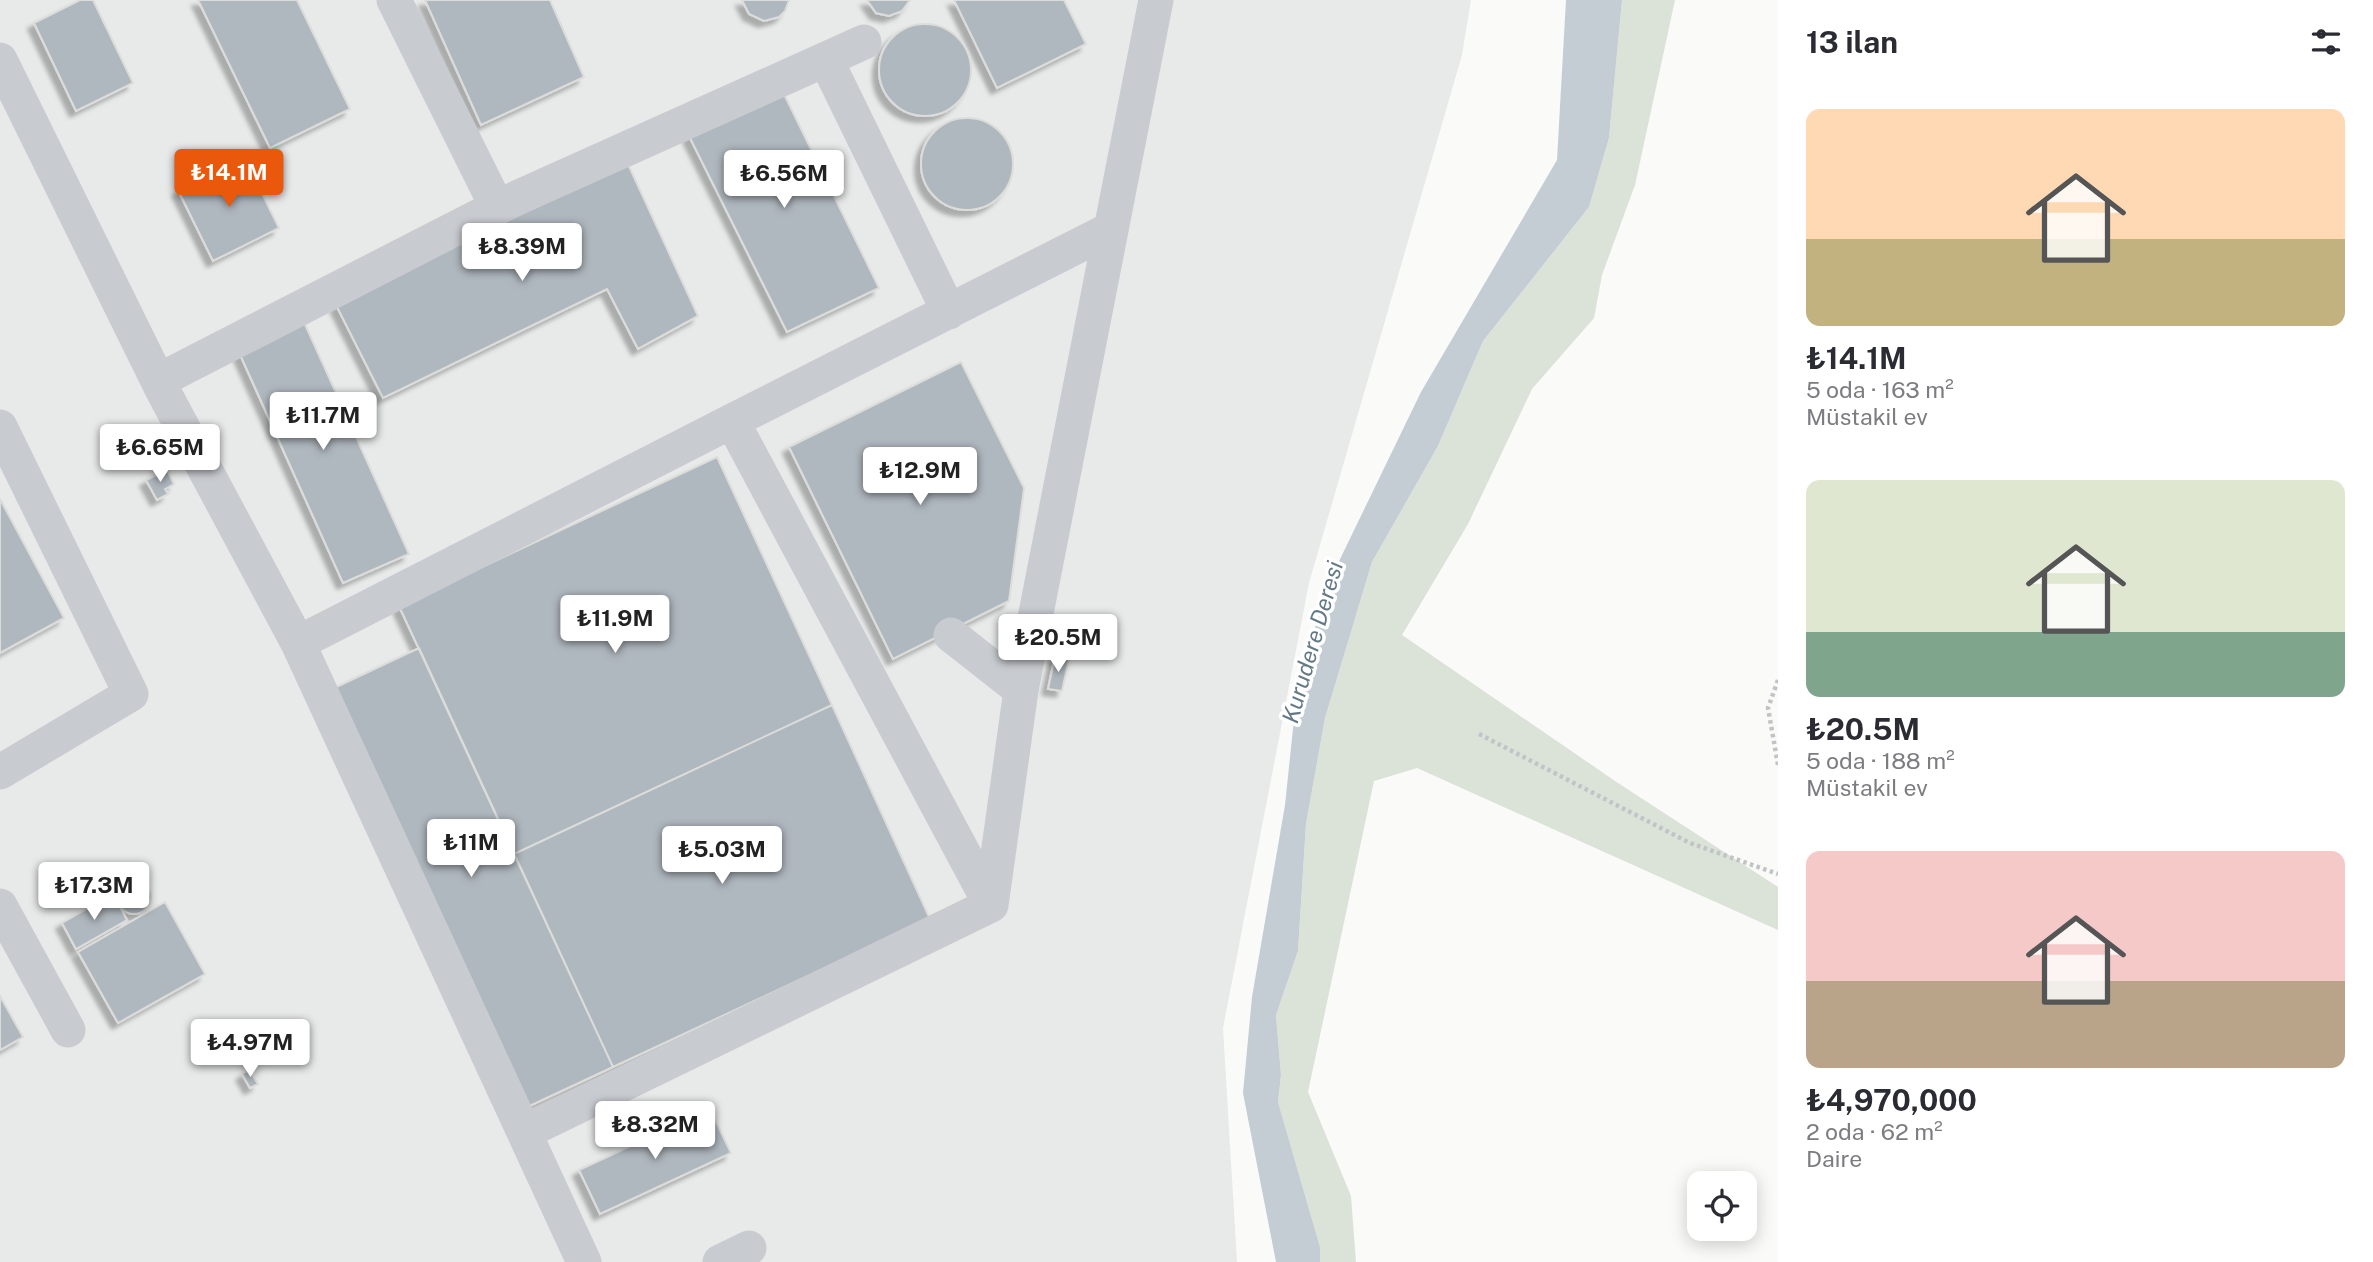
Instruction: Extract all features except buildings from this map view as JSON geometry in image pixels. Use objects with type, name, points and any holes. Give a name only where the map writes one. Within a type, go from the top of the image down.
[{"type":"lane","points":[[394,0],[497,207]]},
{"type":"lane","points":[[1131,0],[1142,71]]},
{"type":"lane","points":[[991,905],[1021,690],[1156,0]]},
{"type":"lane","points":[[159,381],[497,207],[864,42]]},
{"type":"lane","points":[[0,60],[159,381],[298,643],[584,1262]]},
{"type":"lane","points":[[826,60],[949,312]]},
{"type":"lane","points":[[298,643],[1111,229]]},
{"type":"lane","points":[[732,421],[991,905]]},
{"type":"lane","points":[[0,428],[131,694],[0,772]]},
{"type":"lane","points":[[951,635],[1021,690]]},
{"type":"lane","points":[[525,1132],[991,905]]},
{"type":"lane","points":[[4,923],[68,1030]]},
{"type":"path","points":[[1778,680],[1768,708],[1778,765]]},
{"type":"path","points":[[1479,734],[1690,843],[1778,874]]},
{"type":"shaded area","points":[[0,0],[1471,0],[1462,55],[1309,583],[1223,1028],[1237,1262],[0,1262]]},
{"type":"shaded area","points":[[1622,0],[1675,0],[1635,185],[1602,275],[1594,318],[1532,389],[1468,524],[1402,635],[1618,783],[1778,887],[1778,930],[1417,768],[1374,781],[1308,1092],[1351,1196],[1356,1262],[1320,1262],[1320,1247],[1278,1102],[1281,1075],[1276,1015],[1298,951],[1306,824],[1325,718],[1372,562],[1438,446],[1483,341],[1589,207],[1609,138]]},
{"type":"water","name":"Kurudere Deresi","points":[[1566,0],[1622,0],[1609,138],[1589,207],[1483,341],[1438,446],[1372,562],[1325,718],[1306,824],[1298,951],[1276,1015],[1281,1075],[1278,1102],[1320,1247],[1320,1262],[1276,1262],[1243,1093],[1252,997],[1285,805],[1297,691],[1327,586],[1421,392],[1557,160]]}]
